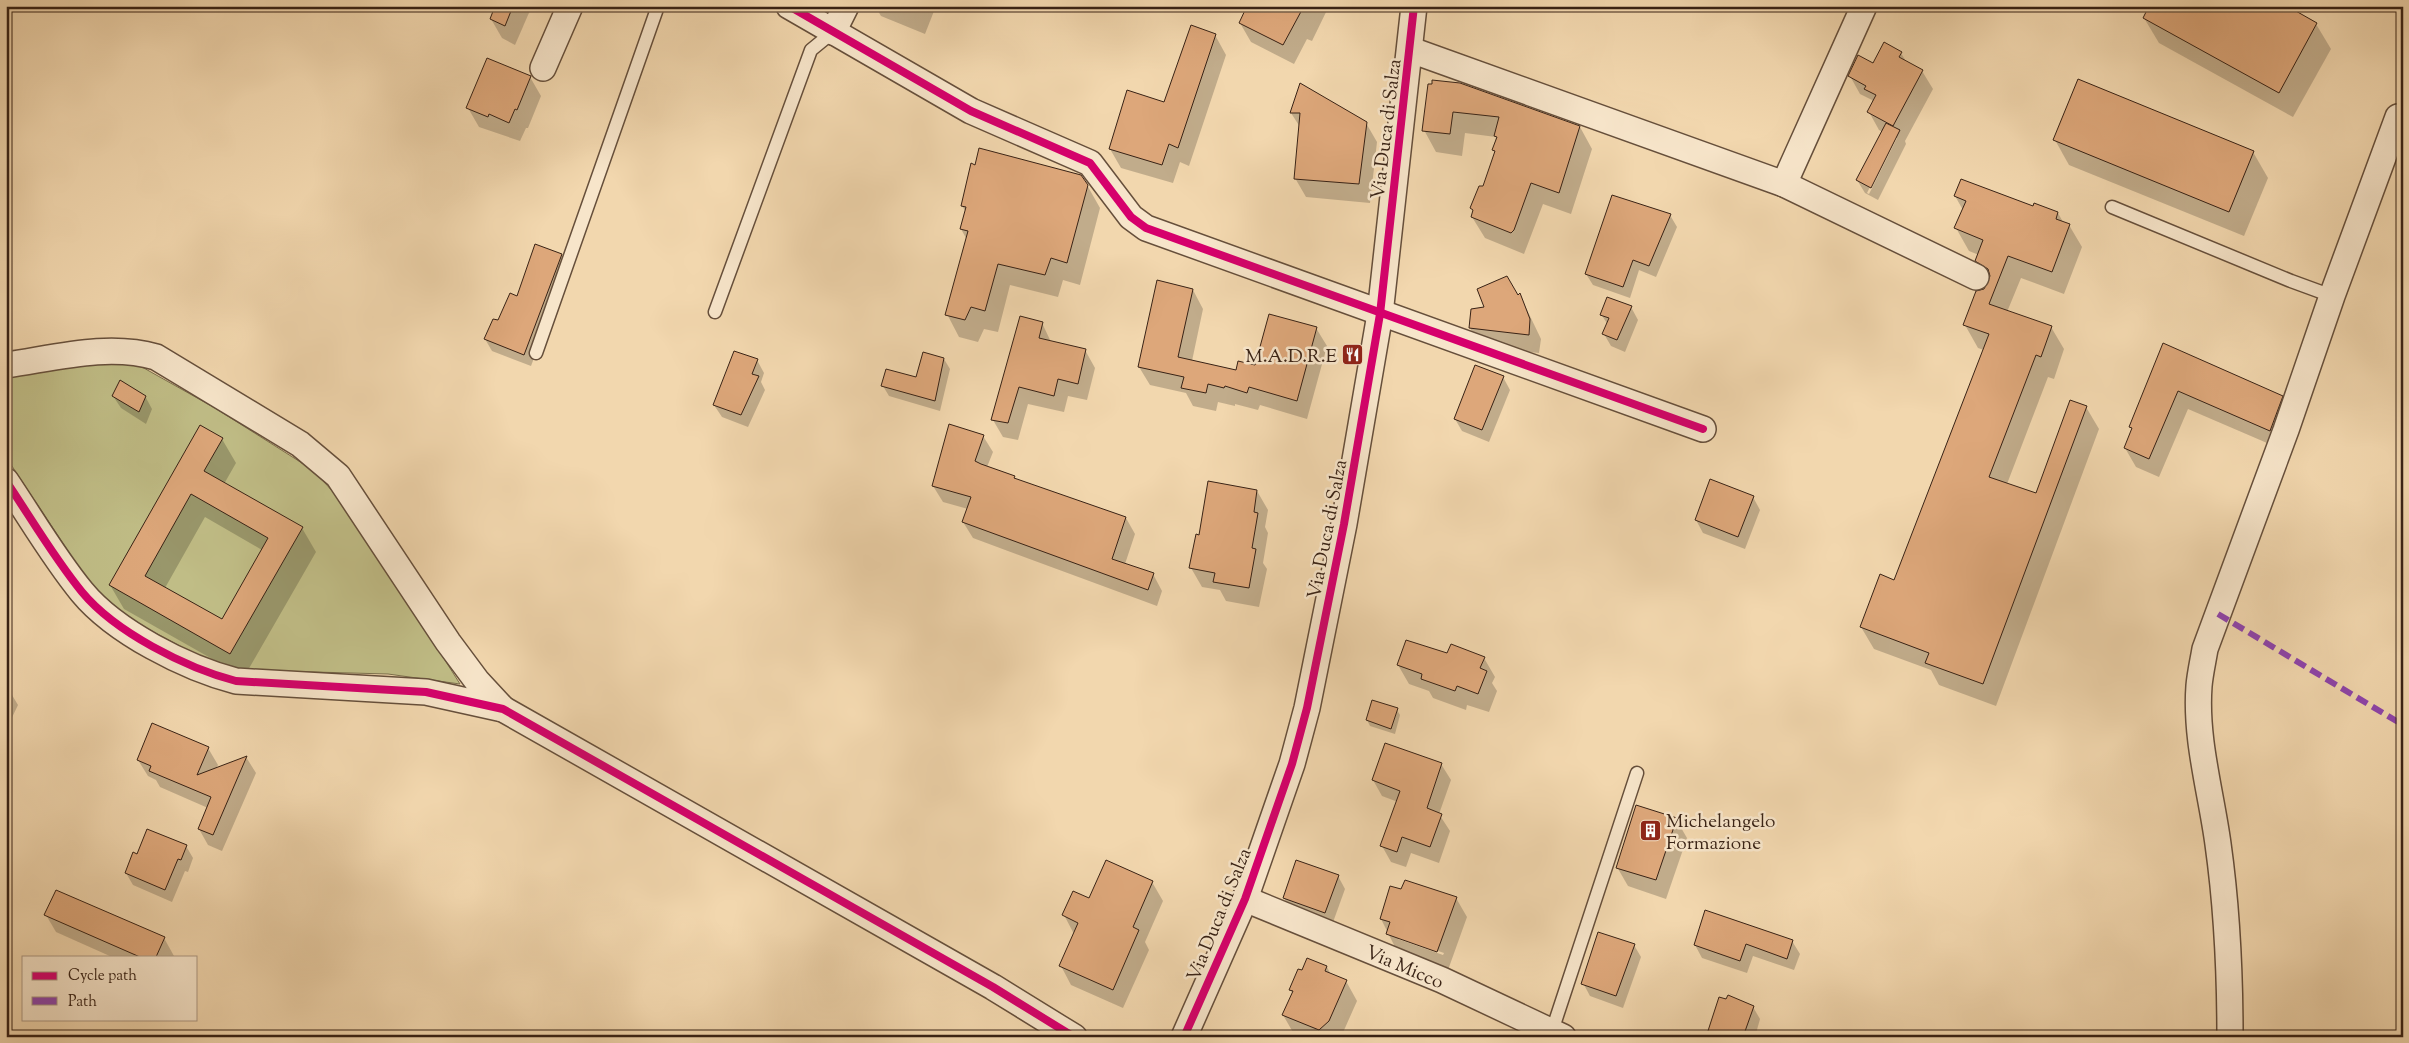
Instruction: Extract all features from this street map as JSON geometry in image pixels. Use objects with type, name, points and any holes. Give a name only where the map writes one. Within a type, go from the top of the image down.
[{"type":"street","points":[[543,68],[570,6]]},
{"type":"street","points":[[789,6],[971,111],[1090,163],[1131,217],[1146,228],[1703,429]]},
{"type":"street","points":[[833,32],[846,6]]},
{"type":"street","name":"Via Duca di Salza","points":[[1184,1037],[1245,899],[1292,764],[1307,708],[1344,524],[1380,314],[1411,50],[1414,6]]},
{"type":"street","points":[[1784,184],[1864,6]]},
{"type":"street","points":[[1411,50],[1784,184],[1976,277]]},
{"type":"street","points":[[2230,1037],[2230,977],[2226,917],[2218,844],[2199,725],[2199,686],[2205,649],[2398,117]]},
{"type":"street","points":[[6,366],[113,350],[139,352],[156,356],[300,444],[338,476],[476,682],[503,709],[993,988],[1074,1037]]},
{"type":"street","points":[[6,482],[82,592],[111,621],[150,645],[216,676],[236,681],[426,692],[503,709]]},
{"type":"street","name":"Via Micco","points":[[1245,899],[1442,980],[1558,1034]]},
{"type":"lane","points":[[536,352],[658,6]]},
{"type":"lane","points":[[715,312],[811,50],[833,32]]},
{"type":"lane","points":[[2112,207],[2332,296]]},
{"type":"lane","points":[[1558,1034],[1637,774]]},
{"type":"shaded area","points":[[116,361],[142,367],[215,408],[313,470],[335,494],[383,562],[460,684],[388,674],[240,670],[213,664],[115,611],[93,589],[6,457],[6,421],[9,419],[6,413],[6,376]]},
{"type":"building","points":[[495,6],[513,6],[505,26],[490,19]]},
{"type":"building","points":[[1247,6],[1304,6],[1283,45],[1239,23]]},
{"type":"building","points":[[2149,6],[2287,6],[2317,23],[2279,93],[2143,18]]},
{"type":"building","points":[[1191,25],[1216,34],[1178,148],[1169,144],[1162,165],[1109,149],[1127,90],[1164,102]]},
{"type":"building","points":[[1884,42],[1902,52],[1899,57],[1923,70],[1893,126],[1867,112],[1876,95],[1864,89],[1866,86],[1848,76],[1858,55],[1873,63]]},
{"type":"building","points":[[487,58],[531,76],[517,110],[515,109],[509,123],[489,114],[488,117],[466,108]]},
{"type":"building","points":[[2078,79],[2254,151],[2229,212],[2053,140]]},
{"type":"building","points":[[1432,80],[1460,83],[1580,126],[1559,193],[1531,183],[1514,230],[1511,233],[1471,217],[1473,210],[1470,208],[1479,186],[1483,186],[1495,151],[1492,150],[1497,137],[1494,136],[1499,117],[1453,112],[1450,134],[1422,131],[1428,84],[1432,84]]},
{"type":"building","points":[[1300,83],[1367,122],[1359,184],[1294,179],[1300,113],[1290,113]]},
{"type":"building","points":[[1886,123],[1900,130],[1871,188],[1856,180]]},
{"type":"building","points":[[979,148],[1081,175],[1088,185],[1067,263],[1051,258],[1045,275],[998,264],[985,311],[971,307],[965,320],[945,315],[968,231],[960,229],[966,207],[961,206],[971,163],[975,165]]},
{"type":"building","points":[[1961,179],[2033,206],[2034,203],[2058,212],[2056,219],[2070,224],[2052,272],[2008,256],[1989,304],[2052,326],[2041,357],[2036,355],[1989,477],[2036,493],[2070,400],[2087,406],[1983,684],[1925,663],[1929,653],[1860,627],[1880,574],[1894,580],[1989,334],[1963,325],[1976,291],[1984,289],[1990,276],[1988,269],[1975,261],[1983,240],[1954,228],[1966,201],[1954,196]]},
{"type":"building","points":[[1612,195],[1671,214],[1649,266],[1633,260],[1623,287],[1585,274]]},
{"type":"building","points":[[535,244],[562,254],[524,355],[484,339],[493,319],[498,320],[510,293],[517,296]]},
{"type":"building","points":[[1507,276],[1518,295],[1520,293],[1530,319],[1529,335],[1469,328],[1471,309],[1484,307],[1477,289]]},
{"type":"building","points":[[1157,280],[1193,289],[1178,357],[1236,370],[1238,361],[1255,365],[1269,314],[1317,327],[1297,401],[1249,387],[1247,393],[1225,386],[1224,388],[1208,384],[1206,393],[1181,388],[1184,377],[1138,367]]},
{"type":"building","points":[[1607,297],[1632,306],[1617,340],[1602,334],[1609,318],[1600,315]]},
{"type":"building","points":[[1020,316],[1043,322],[1039,338],[1086,349],[1078,384],[1058,379],[1054,396],[1019,387],[1008,423],[991,420]]},
{"type":"building","points":[[2163,343],[2283,396],[2270,431],[2178,391],[2149,459],[2124,448],[2132,428],[2129,427]]},
{"type":"building","points":[[734,351],[758,359],[752,374],[759,376],[741,415],[713,405]]},
{"type":"building","points":[[923,352],[944,358],[935,401],[881,386],[886,369],[916,377]]},
{"type":"building","points":[[1475,365],[1504,376],[1482,430],[1454,419]]},
{"type":"building","points":[[120,380],[146,396],[139,412],[112,396]]},
{"type":"building","points":[[949,424],[984,435],[975,461],[1015,476],[1014,478],[1126,517],[1112,559],[1154,573],[1148,590],[962,522],[971,497],[932,486]]},
{"type":"building","points":[[200,425],[223,438],[204,471],[303,527],[230,654],[109,585]],"holes":[[[191,494],[268,538],[222,619],[145,576]]]},
{"type":"building","points":[[1710,479],[1754,496],[1738,537],[1695,520]]},
{"type":"building","points":[[1208,481],[1257,490],[1254,512],[1258,513],[1252,548],[1256,549],[1249,588],[1213,582],[1215,573],[1189,568],[1196,534],[1199,535]]},
{"type":"building","points":[[1406,640],[1447,653],[1451,644],[1485,657],[1480,668],[1487,671],[1478,694],[1457,686],[1455,691],[1421,679],[1422,674],[1397,665]]},
{"type":"building","points":[[1372,700],[1398,708],[1391,729],[1366,720]]},
{"type":"building","points":[[152,723],[209,747],[197,775],[247,756],[213,835],[198,829],[211,797],[149,771],[151,766],[137,760]]},
{"type":"building","points":[[1385,743],[1442,763],[1427,808],[1442,814],[1430,847],[1402,837],[1397,852],[1380,846],[1400,791],[1372,780]]},
{"type":"building","name":"Michelangelo Formazione","points":[[1636,805],[1677,818],[1656,880],[1616,868]]},
{"type":"building","points":[[147,829],[187,845],[181,860],[178,859],[165,890],[125,873],[133,852],[137,854]]},
{"type":"building","points":[[1106,860],[1153,881],[1133,927],[1139,930],[1113,990],[1059,966],[1078,923],[1062,915],[1073,891],[1089,898]]},
{"type":"building","points":[[1296,860],[1339,875],[1325,913],[1283,898]]},
{"type":"building","points":[[1405,880],[1457,897],[1437,952],[1386,934],[1390,922],[1380,919],[1390,886],[1401,889]]},
{"type":"building","points":[[56,890],[165,937],[156,956],[138,956],[44,915]]},
{"type":"building","points":[[1705,910],[1793,940],[1787,959],[1746,944],[1740,961],[1694,945]]},
{"type":"building","points":[[1598,932],[1635,944],[1616,996],[1581,984]]},
{"type":"building","points":[[1307,958],[1327,966],[1325,971],[1347,980],[1329,1021],[1319,1030],[1282,1015],[1293,991],[1289,990],[1298,969],[1302,970]]},
{"type":"building","points":[[1728,995],[1754,1006],[1743,1037],[1706,1037],[1719,997],[1726,999]]},
{"type":"marked path","points":[[2218,614],[2403,725]]},
{"type":"cycle path","points":[[789,6],[971,111],[1090,163],[1131,217],[1146,228],[1703,429]]},
{"type":"cycle path","points":[[1184,1037],[1245,899],[1292,764],[1307,708],[1344,524],[1380,314],[1414,6]]},
{"type":"cycle path","points":[[6,481],[52,552],[82,592],[96,607],[132,634],[174,658],[236,681],[426,692],[503,709],[993,987],[1074,1037]]},
{"type":"place","name":"M.A.D.R.E","points":[[1353,355]]},
{"type":"place","name":"Michelangelo Formazione","points":[[1650,831]]}]
